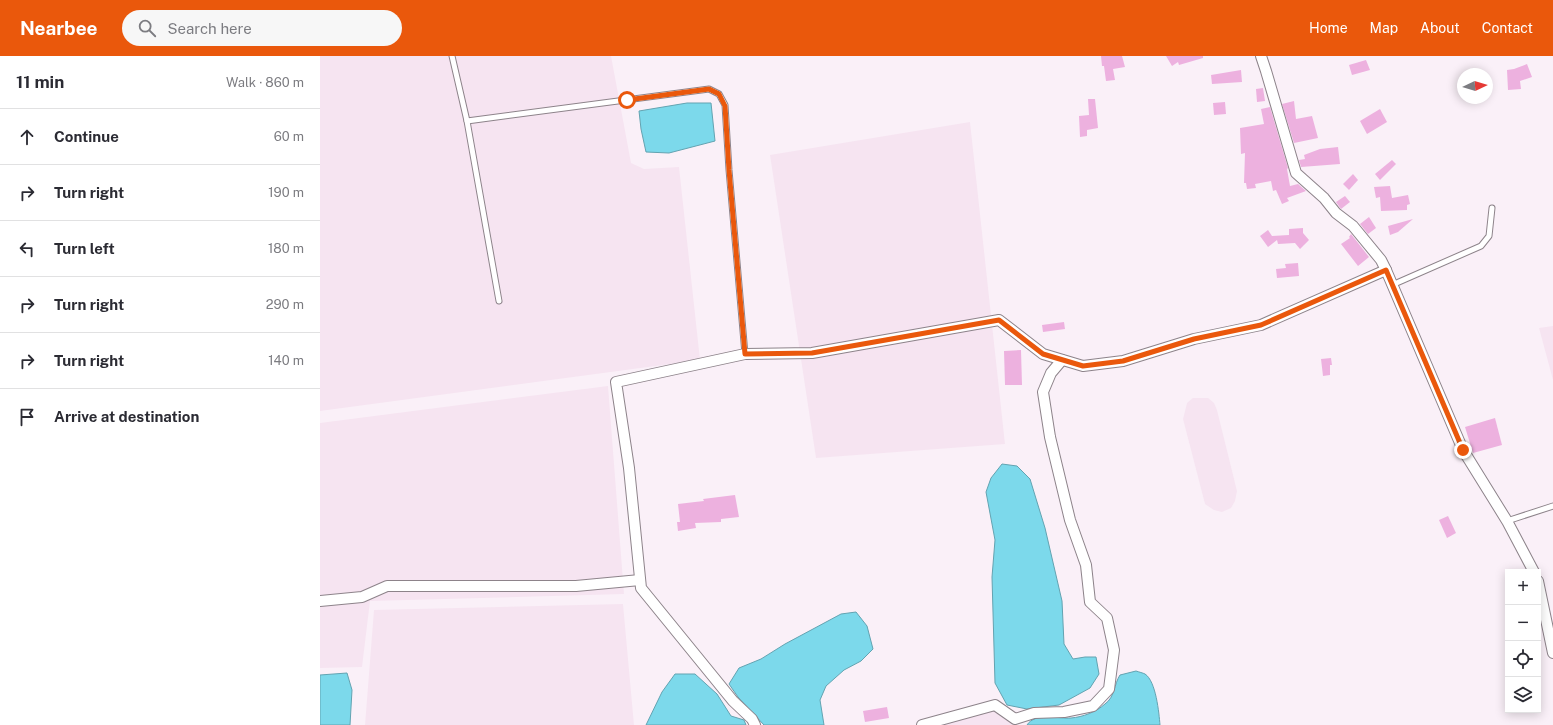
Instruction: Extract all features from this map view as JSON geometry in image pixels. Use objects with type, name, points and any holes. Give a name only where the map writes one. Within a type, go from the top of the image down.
[{"type":"street","points":[[1261,56],[1296,173],[1324,198],[1336,213],[1353,226],[1381,260],[1463,450],[1507,521],[1532,569]]},
{"type":"street","points":[[755,725],[752,719],[733,701],[641,588],[629,468],[616,382],[745,354],[812,353],[999,320],[1043,354],[1083,366],[1123,361],[1194,339],[1261,325],[1386,270]]},
{"type":"street","points":[[922,725],[995,705],[1015,719],[1034,713],[1064,712],[1093,706],[1109,689],[1114,650],[1107,618],[1090,602],[1086,564],[1070,520],[1050,437],[1043,392],[1051,373],[1062,360]]},
{"type":"street","points":[[320,601],[362,597],[387,586],[576,586],[640,580]]},
{"type":"street","points":[[1541,595],[1553,653]]},
{"type":"lane","points":[[452,56],[467,121],[499,301]]},
{"type":"lane","points":[[467,121],[709,89],[719,94],[725,106],[745,354]]},
{"type":"lane","points":[[1392,284],[1482,246],[1489,236],[1492,208]]},
{"type":"lane","points":[[1507,521],[1553,506]]},
{"type":"shaded area","points":[[320,56],[611,56],[631,163],[644,169],[679,167],[700,360],[320,411]]},
{"type":"shaded area","points":[[970,122],[1005,444],[816,458],[770,155]]},
{"type":"shaded area","points":[[1553,326],[1553,380],[1539,328]]},
{"type":"shaded area","points":[[608,386],[624,594],[370,601],[362,667],[320,668],[320,423]]},
{"type":"shaded area","points":[[1193,398],[1208,398],[1214,403],[1217,410],[1237,491],[1235,501],[1231,508],[1222,512],[1214,510],[1205,504],[1183,419],[1187,403]]},
{"type":"shaded area","points":[[623,604],[634,725],[365,725],[374,610]]},
{"type":"shaded area","points":[[992,710],[1013,725],[938,725]]},
{"type":"water","points":[[687,103],[711,103],[715,141],[669,153],[646,152],[639,111]]},
{"type":"water","points":[[1002,464],[1017,466],[1030,479],[1045,528],[1062,601],[1064,644],[1073,659],[1096,657],[1099,674],[1090,688],[1059,705],[1027,709],[1007,705],[995,683],[992,577],[995,540],[986,492],[991,478]]},
{"type":"water","points":[[856,612],[867,626],[873,649],[861,661],[844,670],[826,686],[820,700],[824,725],[764,725],[738,697],[729,684],[739,668],[761,659],[785,644],[841,614]]},
{"type":"water","points":[[1136,671],[1145,674],[1152,683],[1159,713],[1160,725],[1027,725],[1031,721],[1041,717],[1071,718],[1080,717],[1093,712],[1111,698],[1120,675]]},
{"type":"water","points":[[347,673],[352,690],[350,725],[320,725],[320,675]]},
{"type":"water","points":[[675,674],[695,674],[717,694],[731,716],[744,720],[746,725],[646,725],[662,692]]},
{"type":"building","points":[[1101,56],[1122,56],[1125,67],[1113,69],[1115,80],[1106,81]]},
{"type":"building","points":[[1166,56],[1203,56],[1203,58],[1179,65],[1178,62],[1172,66]]},
{"type":"building","points":[[1366,60],[1370,70],[1352,75],[1349,65]]},
{"type":"building","points":[[1527,64],[1532,77],[1520,81],[1521,89],[1508,90],[1507,70]]},
{"type":"building","points":[[1241,70],[1242,82],[1212,84],[1211,75]]},
{"type":"building","points":[[1263,88],[1265,101],[1257,102],[1256,89]]},
{"type":"building","points":[[1088,99],[1095,99],[1098,128],[1087,130],[1087,136],[1080,137],[1079,116],[1089,115]]},
{"type":"building","points":[[1294,101],[1296,119],[1312,116],[1318,138],[1294,143],[1282,104]]},
{"type":"building","points":[[1225,102],[1226,114],[1214,115],[1213,103]]},
{"type":"building","points":[[1270,107],[1288,168],[1290,186],[1298,184],[1306,191],[1287,198],[1289,201],[1282,204],[1276,190],[1273,191],[1271,181],[1255,184],[1256,188],[1247,189],[1246,183],[1244,183],[1245,153],[1241,154],[1240,128],[1264,124],[1261,109]]},
{"type":"building","points":[[1380,109],[1387,122],[1367,134],[1360,121]]},
{"type":"building","points":[[1338,147],[1340,164],[1301,167],[1299,160],[1305,159],[1304,155],[1320,149]]},
{"type":"building","points":[[1392,160],[1396,164],[1380,180],[1375,174]]},
{"type":"building","points":[[1353,174],[1358,180],[1349,190],[1343,184]]},
{"type":"building","points":[[1390,186],[1392,198],[1408,195],[1410,204],[1407,205],[1407,210],[1381,211],[1380,197],[1376,198],[1374,187]]},
{"type":"building","points":[[1345,196],[1350,202],[1341,209],[1336,202]]},
{"type":"building","points":[[1369,217],[1376,228],[1368,234],[1360,224]]},
{"type":"building","points":[[1413,219],[1398,232],[1390,235],[1388,226]]},
{"type":"building","points":[[1303,228],[1303,233],[1309,240],[1300,249],[1295,243],[1278,244],[1277,240],[1268,247],[1260,236],[1268,230],[1272,236],[1289,235],[1289,229]]},
{"type":"building","points":[[1351,234],[1369,257],[1358,266],[1341,244],[1350,238],[1349,237]]},
{"type":"building","points":[[1298,263],[1299,276],[1277,278],[1276,269],[1286,268],[1285,264]]},
{"type":"building","points":[[1064,322],[1065,329],[1043,332],[1042,325]]},
{"type":"building","points":[[1021,350],[1022,385],[1005,385],[1004,351]]},
{"type":"building","points":[[1331,358],[1332,365],[1330,365],[1330,375],[1323,376],[1321,359]]},
{"type":"building","points":[[1495,418],[1502,445],[1473,453],[1465,427]]},
{"type":"building","points":[[735,495],[739,517],[721,519],[721,522],[695,523],[696,528],[678,531],[677,522],[680,522],[678,504]]},
{"type":"building","points":[[1448,516],[1456,533],[1447,538],[1439,520]]},
{"type":"building","points":[[887,707],[889,718],[865,722],[863,711]]},
{"type":"route","points":[[627,100],[709,89],[719,94],[725,106],[745,354],[812,353],[999,320],[1043,354],[1083,366],[1123,361],[1194,339],[1261,325],[1386,270],[1463,450]]}]
